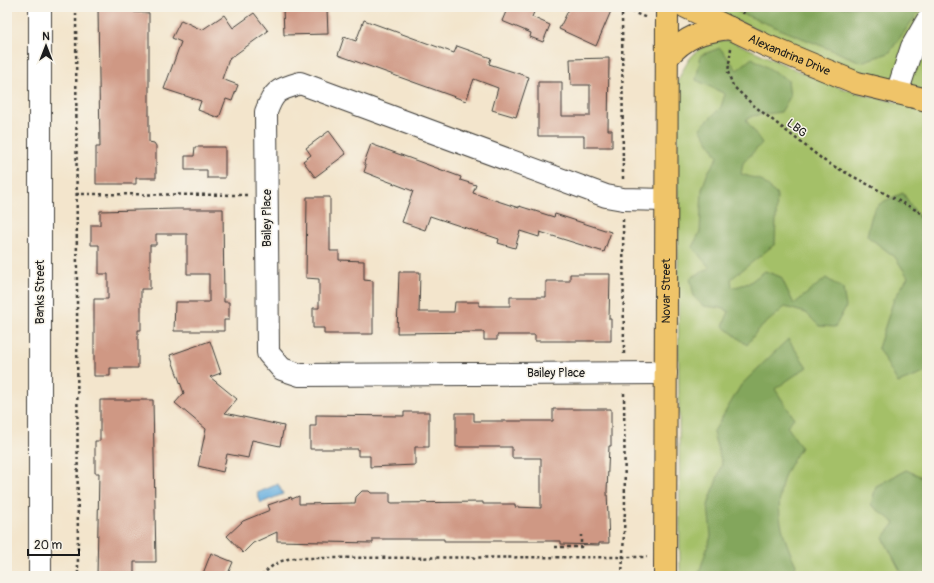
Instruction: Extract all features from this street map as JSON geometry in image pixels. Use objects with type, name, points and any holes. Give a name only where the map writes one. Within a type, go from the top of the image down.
[{"type":"main road","name":"Alexandrina Drive","points":[[686,7],[734,30],[857,83],[927,100]]},
{"type":"main road","name":"Novar Street","points":[[665,567],[667,16]]},
{"type":"main road","points":[[667,58],[676,47],[692,37],[707,31],[734,30]]},
{"type":"street","name":"Banks Street","points":[[40,7],[40,576]]},
{"type":"street","points":[[897,93],[912,47],[927,21]]},
{"type":"street","name":"Bailey Place","points":[[666,200],[623,199],[606,196],[300,83],[282,89],[272,97],[266,112],[268,353],[282,369],[300,375],[666,373]]},
{"type":"path","points":[[76,7],[78,576]]},
{"type":"path","points":[[622,576],[625,510],[621,7],[667,16]]},
{"type":"path","name":"LBG","points":[[745,7],[734,30],[728,72],[734,86],[738,91],[752,104],[826,162],[927,216]]},
{"type":"path","points":[[76,194],[267,195]]},
{"type":"path","points":[[555,547],[581,547],[581,535]]},
{"type":"path","points":[[262,576],[270,566],[282,560],[294,558],[622,557],[665,567]]},
{"type":"green space","points":[[706,7],[927,7],[927,91],[866,77],[826,61]]},
{"type":"green space","points":[[737,7],[922,7],[889,53],[861,62],[738,12]]},
{"type":"green space","points":[[728,40],[842,88],[927,108],[927,576],[680,576],[677,83],[685,66],[695,52],[709,44]]},
{"type":"green space","points":[[720,48],[737,70],[752,58],[788,80],[790,97],[781,112],[752,116],[746,120],[762,143],[743,163],[741,174],[761,180],[777,195],[775,244],[731,279],[732,288],[749,283],[765,271],[781,277],[794,304],[826,278],[843,289],[846,307],[835,327],[819,326],[806,313],[785,307],[757,331],[747,345],[723,326],[729,311],[720,308],[703,306],[694,297],[690,278],[710,268],[692,247],[700,232],[702,189],[708,172],[718,157],[700,128],[721,107],[725,94],[696,80],[701,55]]},
{"type":"green space","points":[[903,193],[919,218],[927,217],[927,372],[898,383],[878,348],[894,299],[908,277],[895,257],[867,236],[871,217],[876,207]]},
{"type":"green space","points":[[788,339],[807,367],[775,389],[794,418],[787,426],[801,447],[784,476],[779,502],[781,524],[787,545],[796,565],[793,576],[698,576],[711,536],[708,505],[722,464],[713,433],[741,385]]},
{"type":"green space","points":[[906,470],[927,479],[927,576],[903,576],[883,538],[895,523],[871,505],[876,486]]},
{"type":"water","points":[[278,484],[283,494],[261,503],[257,493]]},
{"type":"building","points":[[98,7],[134,7],[134,12],[149,13],[149,142],[154,143],[156,146],[156,178],[136,178],[136,184],[96,184],[96,147],[100,147]]},
{"type":"building","points":[[283,7],[319,7],[319,10],[327,9],[328,34],[284,35]]},
{"type":"building","points":[[508,7],[536,7],[532,17],[550,25],[543,42],[530,37],[531,33],[502,21]]},
{"type":"building","points":[[570,7],[602,7],[611,11],[596,46],[559,29]]},
{"type":"building","points":[[254,13],[268,31],[229,59],[222,79],[238,85],[232,101],[226,99],[219,118],[198,110],[201,101],[164,89],[181,42],[172,38],[181,20],[202,30],[224,15],[233,28]]},
{"type":"building","points":[[364,20],[454,53],[457,46],[491,58],[489,64],[529,77],[516,117],[492,110],[498,88],[474,79],[466,101],[338,55],[344,37],[356,41]]},
{"type":"building","points":[[609,58],[608,130],[612,130],[612,147],[584,147],[584,136],[538,136],[538,82],[562,82],[562,116],[590,116],[590,85],[571,85],[570,59]]},
{"type":"building","points":[[329,131],[346,154],[315,177],[303,161],[311,155],[306,148]]},
{"type":"building","points":[[371,144],[461,177],[460,180],[476,185],[473,193],[519,208],[519,206],[554,217],[555,214],[611,232],[604,252],[540,232],[539,237],[520,231],[515,248],[498,243],[499,239],[430,216],[425,230],[402,222],[413,191],[364,172],[366,166],[364,163]]},
{"type":"building","points":[[195,147],[225,147],[225,178],[207,178],[207,170],[185,170],[185,156],[194,156]]},
{"type":"building","points":[[307,197],[330,197],[330,251],[339,251],[339,260],[364,261],[364,280],[373,281],[373,334],[324,334],[324,328],[313,328],[313,308],[319,308],[319,279],[306,278]]},
{"type":"building","points":[[223,209],[224,302],[229,302],[229,320],[224,320],[224,331],[174,331],[175,302],[209,302],[209,274],[187,274],[187,234],[156,234],[156,245],[150,245],[150,289],[141,289],[141,330],[138,330],[138,368],[110,368],[110,376],[94,376],[94,299],[108,299],[108,274],[99,274],[99,245],[91,245],[91,225],[100,225],[100,211]]},
{"type":"building","points":[[399,272],[420,272],[419,312],[454,312],[455,302],[479,302],[479,306],[510,306],[510,297],[546,297],[546,281],[570,281],[570,274],[610,274],[609,319],[611,319],[611,341],[535,341],[535,335],[497,335],[497,340],[484,340],[484,332],[397,333]]},
{"type":"building","points":[[210,341],[221,373],[210,377],[237,399],[225,413],[284,426],[280,446],[252,440],[248,458],[227,454],[223,472],[198,466],[206,429],[175,403],[184,393],[170,355]]},
{"type":"building","points":[[100,400],[153,400],[156,562],[134,562],[134,576],[97,576],[99,473],[95,473],[95,441],[100,441]]},
{"type":"building","points":[[553,409],[611,409],[611,446],[609,446],[607,491],[609,543],[599,543],[599,545],[561,544],[561,541],[444,541],[444,539],[373,539],[373,543],[277,541],[277,532],[253,543],[243,553],[227,536],[243,521],[270,510],[268,505],[291,497],[292,499],[299,496],[299,504],[355,503],[356,497],[362,491],[369,491],[371,493],[390,493],[390,502],[392,503],[483,502],[483,504],[515,504],[515,507],[541,508],[541,458],[512,458],[512,447],[456,447],[456,413],[474,413],[474,421],[553,421]]},
{"type":"building","points":[[404,412],[429,412],[429,447],[415,447],[415,465],[370,467],[370,456],[358,456],[358,449],[310,449],[310,426],[316,426],[316,415],[404,416]]},
{"type":"building","points":[[211,553],[233,562],[227,576],[202,576]]}]
